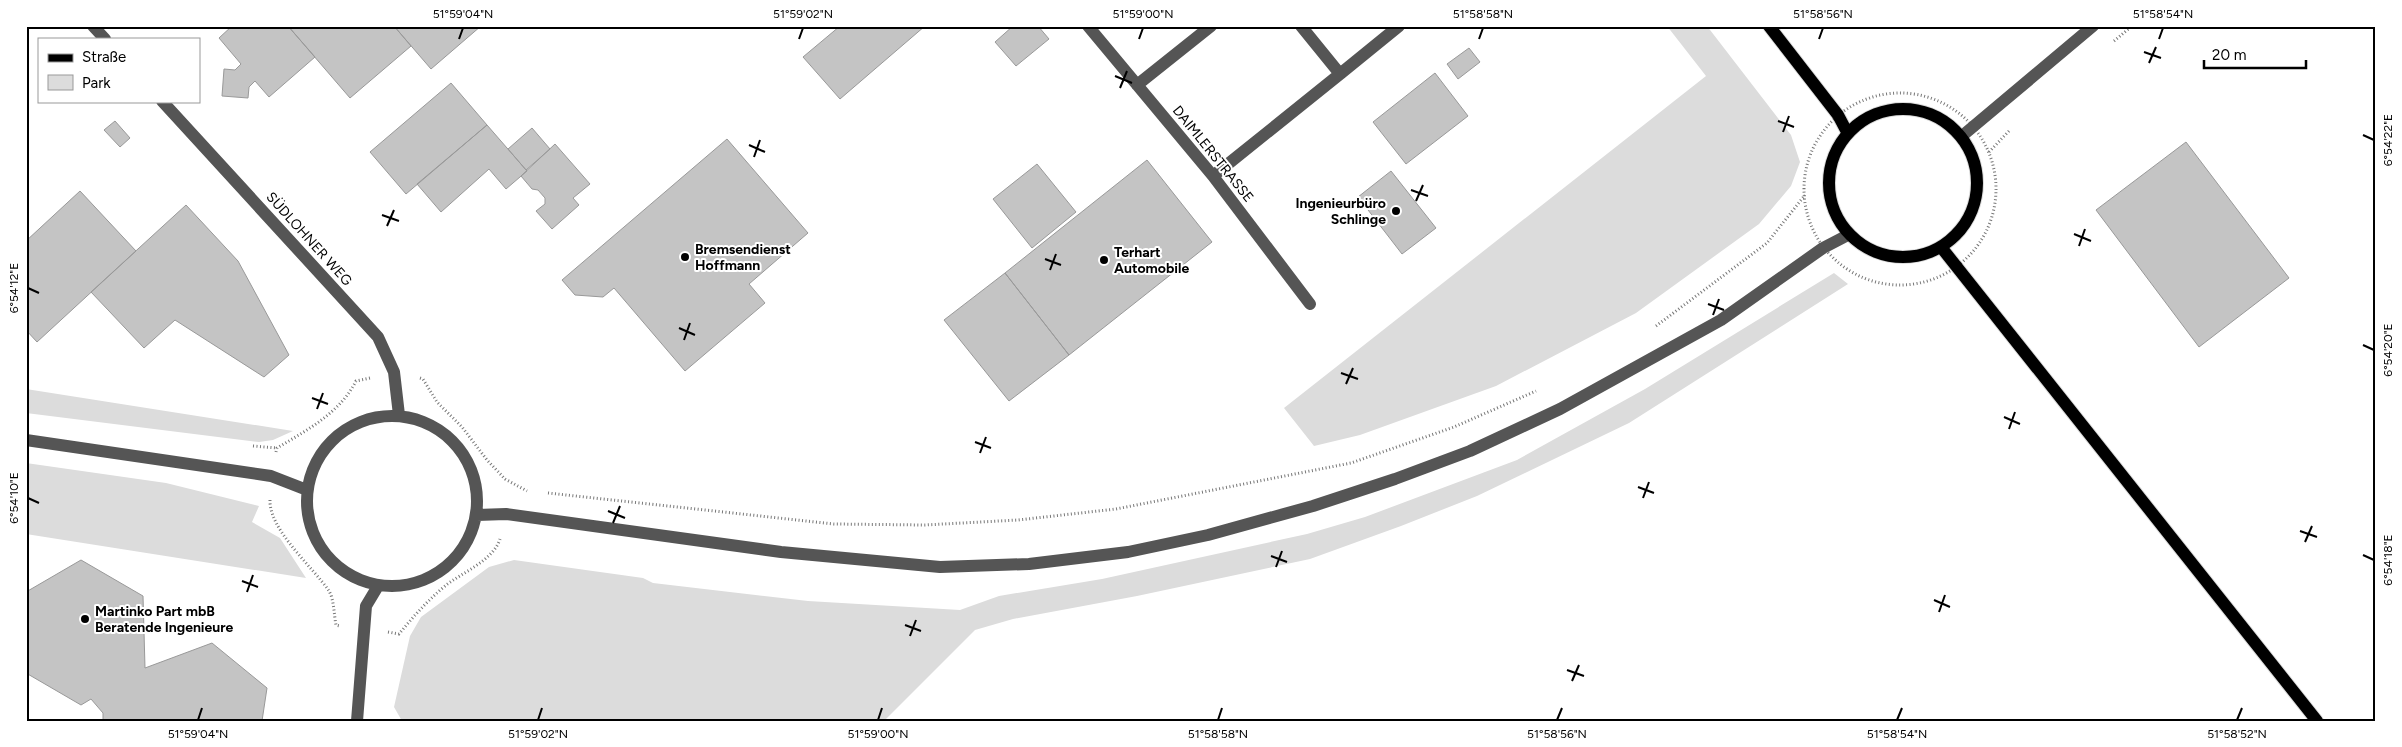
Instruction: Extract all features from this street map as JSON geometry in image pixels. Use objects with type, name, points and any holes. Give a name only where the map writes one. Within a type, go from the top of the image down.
[{"type":"main road","points":[[1769,26],[1838,115],[1848,132]]},
{"type":"main road","points":[[1893,108],[1918,109],[1943,119],[1962,136],[1974,159],[1978,184],[1973,209],[1961,231],[1941,247],[1918,257],[1893,258],[1869,250],[1848,235],[1833,212],[1828,184],[1833,156],[1848,132],[1868,116],[1893,108]]},
{"type":"main road","points":[[1941,247],[2317,721]]},
{"type":"street","points":[[93,26],[104,38]]},
{"type":"street","name":"DAIMLERSTRASSE","points":[[1088,26],[1213,176],[1310,304]]},
{"type":"street","points":[[1137,85],[1210,26]]},
{"type":"street","points":[[1301,26],[1340,74]]},
{"type":"street","points":[[1213,176],[1399,26]]},
{"type":"street","points":[[1962,136],[2093,26]]},
{"type":"street","name":"SÜDLOHNER WEG","points":[[163,102],[378,337],[394,372],[399,415]]},
{"type":"street","points":[[477,515],[506,514],[781,552],[940,567],[1029,564],[1128,552],[1208,535],[1313,506],[1470,451],[1560,409],[1671,349],[1721,320],[1824,248],[1848,235]]},
{"type":"street","points":[[399,415],[426,422],[450,438],[462,453],[467,460],[477,486],[477,515],[469,540],[445,568],[430,578],[405,586],[378,586],[347,575],[323,552],[309,523],[307,490],[317,459],[338,434],[367,419],[399,415]]},
{"type":"street","points":[[26,440],[271,476],[307,490]]},
{"type":"street","points":[[357,721],[366,606],[378,586]]},
{"type":"path","points":[[1911,93],[1941,102],[1973,125],[1989,152],[1996,186],[1991,221],[1977,248],[1955,266],[1929,282],[1903,286],[1878,284],[1842,267],[1824,248],[1809,223],[1804,206],[1806,166],[1819,136],[1838,115],[1875,96],[1911,93]]},
{"type":"path","points":[[1650,330],[1767,243],[1805,196]]},
{"type":"path","points":[[525,490],[506,514],[499,542],[477,566],[447,584],[423,605],[399,634],[336,625],[330,592],[285,536],[270,507],[271,476],[277,448],[317,423],[339,406],[356,381],[394,372],[423,379],[437,402],[462,427],[487,460],[505,479],[525,490],[534,491]]},
{"type":"path","points":[[544,492],[834,524],[925,525],[1018,520],[1116,509],[1351,463],[1454,427],[1539,389]]},
{"type":"green space","points":[[1667,26],[1707,26],[1791,135],[1800,162],[1791,186],[1759,224],[1636,313],[1496,386],[1360,435],[1314,446],[1284,408],[1706,76]]},
{"type":"green space","points":[[1834,273],[1848,284],[1629,423],[1477,496],[1310,559],[1137,596],[1013,619],[975,630],[884,721],[402,721],[394,707],[410,636],[421,617],[489,567],[514,560],[643,578],[653,583],[808,601],[960,610],[999,596],[1102,579],[1307,534],[1365,517],[1517,460],[1645,389]]},
{"type":"green space","points":[[26,389],[293,431],[273,440],[259,442],[26,413]]},
{"type":"green space","points":[[26,463],[166,483],[259,506],[252,522],[280,538],[306,578],[26,534]]},
{"type":"building","points":[[232,26],[288,26],[315,57],[269,97],[255,81],[249,87],[248,98],[222,96],[224,69],[235,70],[241,64],[219,38]]},
{"type":"building","points":[[288,26],[394,26],[411,46],[350,98]]},
{"type":"building","points":[[394,26],[481,26],[431,69]]},
{"type":"building","points":[[840,26],[925,26],[840,99],[803,57]]},
{"type":"building","points":[[1013,26],[1038,26],[1049,39],[1016,66],[995,42]]},
{"type":"building","points":[[1469,48],[1480,62],[1458,79],[1447,64]]},
{"type":"building","points":[[1435,73],[1468,116],[1406,164],[1373,122]]},
{"type":"building","points":[[451,83],[487,125],[406,194],[370,152]]},
{"type":"building","points":[[115,121],[130,138],[120,147],[104,130]]},
{"type":"building","points":[[487,125],[527,171],[506,189],[489,169],[441,212],[417,184]]},
{"type":"building","points":[[532,128],[550,149],[526,170],[508,149]]},
{"type":"building","name":"Bremsendienst Hoffmann","points":[[727,139],[808,233],[749,284],[765,303],[685,371],[614,288],[603,297],[575,295],[562,280]]},
{"type":"building","points":[[2186,142],[2289,278],[2199,347],[2096,210]]},
{"type":"building","points":[[555,144],[590,184],[573,198],[579,205],[552,229],[536,211],[545,204],[545,198],[538,190],[532,189],[521,176]]},
{"type":"building","name":"Terhart Automobile","points":[[1147,160],[1212,242],[1069,355],[1005,273]]},
{"type":"building","points":[[1037,164],[1076,212],[1032,248],[993,199]]},
{"type":"building","name":"Ingenieurbüro Schlinge","points":[[1391,171],[1436,228],[1402,254],[1358,197]]},
{"type":"building","points":[[80,191],[136,251],[37,342],[26,330],[26,241]]},
{"type":"building","points":[[186,205],[238,261],[289,355],[264,377],[175,320],[144,348],[91,292]]},
{"type":"building","points":[[1005,273],[1069,355],[1009,401],[944,320]]},
{"type":"building","name":"Martinko Part mbB Beratende Ingenieure","points":[[81,560],[143,596],[145,668],[212,643],[267,688],[262,721],[103,721],[103,713],[91,699],[81,705],[26,673],[26,592]]},
{"type":"place","name":"Ingenieurbüro Schlinge","points":[[1396,211]]},
{"type":"place","name":"Bremsendienst Hoffmann","points":[[685,257]]},
{"type":"place","name":"Terhart Automobile","points":[[1104,260]]},
{"type":"place","name":"Martinko Part mbB Beratende Ingenieure","points":[[85,619]]}]
